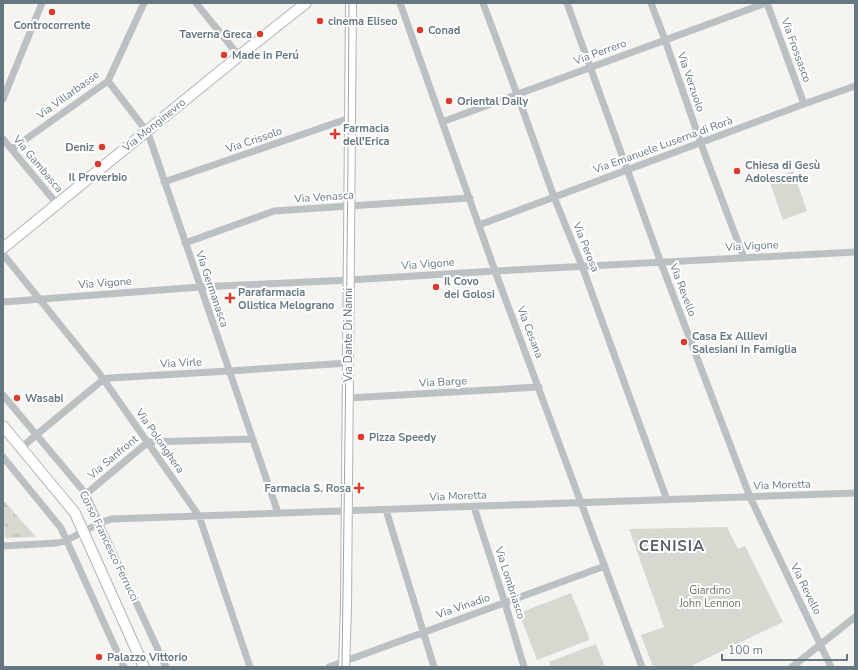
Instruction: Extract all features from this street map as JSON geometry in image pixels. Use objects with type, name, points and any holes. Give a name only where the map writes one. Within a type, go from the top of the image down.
[{"type":"street","points":[[3,99],[42,3]]},
{"type":"street","name":"Via Villarbasse","points":[[12,149],[108,81],[144,3]]},
{"type":"street","points":[[196,3],[239,56]]},
{"type":"street","name":"Via Monginevro","points":[[3,248],[306,3]]},
{"type":"street","name":"Via Dante Di Nanni","points":[[344,664],[346,607],[351,3]]},
{"type":"street","name":"Via Cesana","points":[[400,3],[495,271],[642,667]]},
{"type":"street","name":"Via Perosa","points":[[483,3],[554,197],[582,266],[667,500]]},
{"type":"street","name":"Via Revello","points":[[567,3],[661,263],[750,497],[831,667]]},
{"type":"street","name":"Via Verzuolo","points":[[651,3],[744,258]]},
{"type":"street","name":"Via Perrero","points":[[442,122],[767,3]]},
{"type":"street","name":"Via Frossasco","points":[[767,3],[804,104]]},
{"type":"street","name":"Via Germanasca","points":[[108,81],[147,132],[278,513]]},
{"type":"street","name":"Via Emanuele Luserna di Rorà","points":[[479,225],[855,86]]},
{"type":"street","name":"Via Crissolo","points":[[164,182],[350,118]]},
{"type":"street","name":"Via Gambasca","points":[[3,139],[57,204]]},
{"type":"street","name":"Via Venasca","points":[[185,243],[274,211],[470,198]]},
{"type":"street","name":"Via Vigone","points":[[3,302],[200,287],[855,252]]},
{"type":"street","name":"Via Polonghera","points":[[3,254],[104,379],[199,516],[250,667]]},
{"type":"street","name":"Via Virle","points":[[104,379],[348,363]]},
{"type":"street","points":[[21,448],[104,379]]},
{"type":"street","name":"Via Barge","points":[[348,398],[539,388]]},
{"type":"street","name":"Corso Francesco Ferrucci","points":[[3,395],[86,494],[166,667]]},
{"type":"street","name":"Corso Francesco Ferrucci","points":[[4,429],[70,506],[84,532],[144,667]]},
{"type":"street","name":"Via Sanfront","points":[[86,494],[148,442],[252,438]]},
{"type":"street","points":[[3,457],[61,528],[124,667]]},
{"type":"street","name":"Via Moretta","points":[[3,546],[52,544],[67,540],[111,519],[855,493]]},
{"type":"street","name":"Via Lombriasco","points":[[474,507],[524,667]]},
{"type":"street","points":[[386,510],[434,667]]},
{"type":"street","name":"Via Vinadio","points":[[329,667],[344,664],[424,632],[605,566]]},
{"type":"street","points":[[792,667],[855,617]]},
{"type":"green space","points":[[793,171],[807,211],[783,220],[769,180]]},
{"type":"green space","points":[[3,500],[36,537],[5,538]]},
{"type":"green space","name":"Giardino John Lennon","points":[[727,527],[738,549],[745,546],[783,622],[689,667],[653,667],[641,635],[664,627],[629,529]]},
{"type":"green space","points":[[571,593],[588,634],[589,640],[537,660],[519,613]]},
{"type":"green space","points":[[596,644],[605,667],[551,667],[549,662]]},
{"type":"tram line","points":[[342,667],[349,3]]},
{"type":"place","name":"Controcorrente","points":[[52,12]]},
{"type":"place","name":"cinema Eliseo","points":[[320,21]]},
{"type":"place","name":"Conad","points":[[420,30]]},
{"type":"place","name":"Taverna Greca","points":[[260,34]]},
{"type":"place","name":"Made in Perú","points":[[224,55]]},
{"type":"place","name":"Oriental Daily","points":[[449,101]]},
{"type":"place","name":"Farmacia dell'Erica","points":[[335,134]]},
{"type":"place","name":"Deniz","points":[[102,147]]},
{"type":"place","name":"Il Proverbio","points":[[98,164]]},
{"type":"place","name":"Chiesa di Gesù Adolescente","points":[[737,171]]},
{"type":"place","name":"Il Covo dei Golosi","points":[[436,287]]},
{"type":"place","name":"Parafarmacia Olistica Melograno","points":[[230,298]]},
{"type":"place","name":"Casa Ex Allievi Salesiani In Famiglia","points":[[684,342]]},
{"type":"place","name":"Wasabi","points":[[17,398]]},
{"type":"place","name":"Pizza Speedy","points":[[361,437]]},
{"type":"place","name":"Farmacia S. Rosa","points":[[359,488]]},
{"type":"place","name":"Palazzo Vittorio","points":[[99,657]]},
{"type":"district","name":"CENISIA","points":[[672,546]]}]
